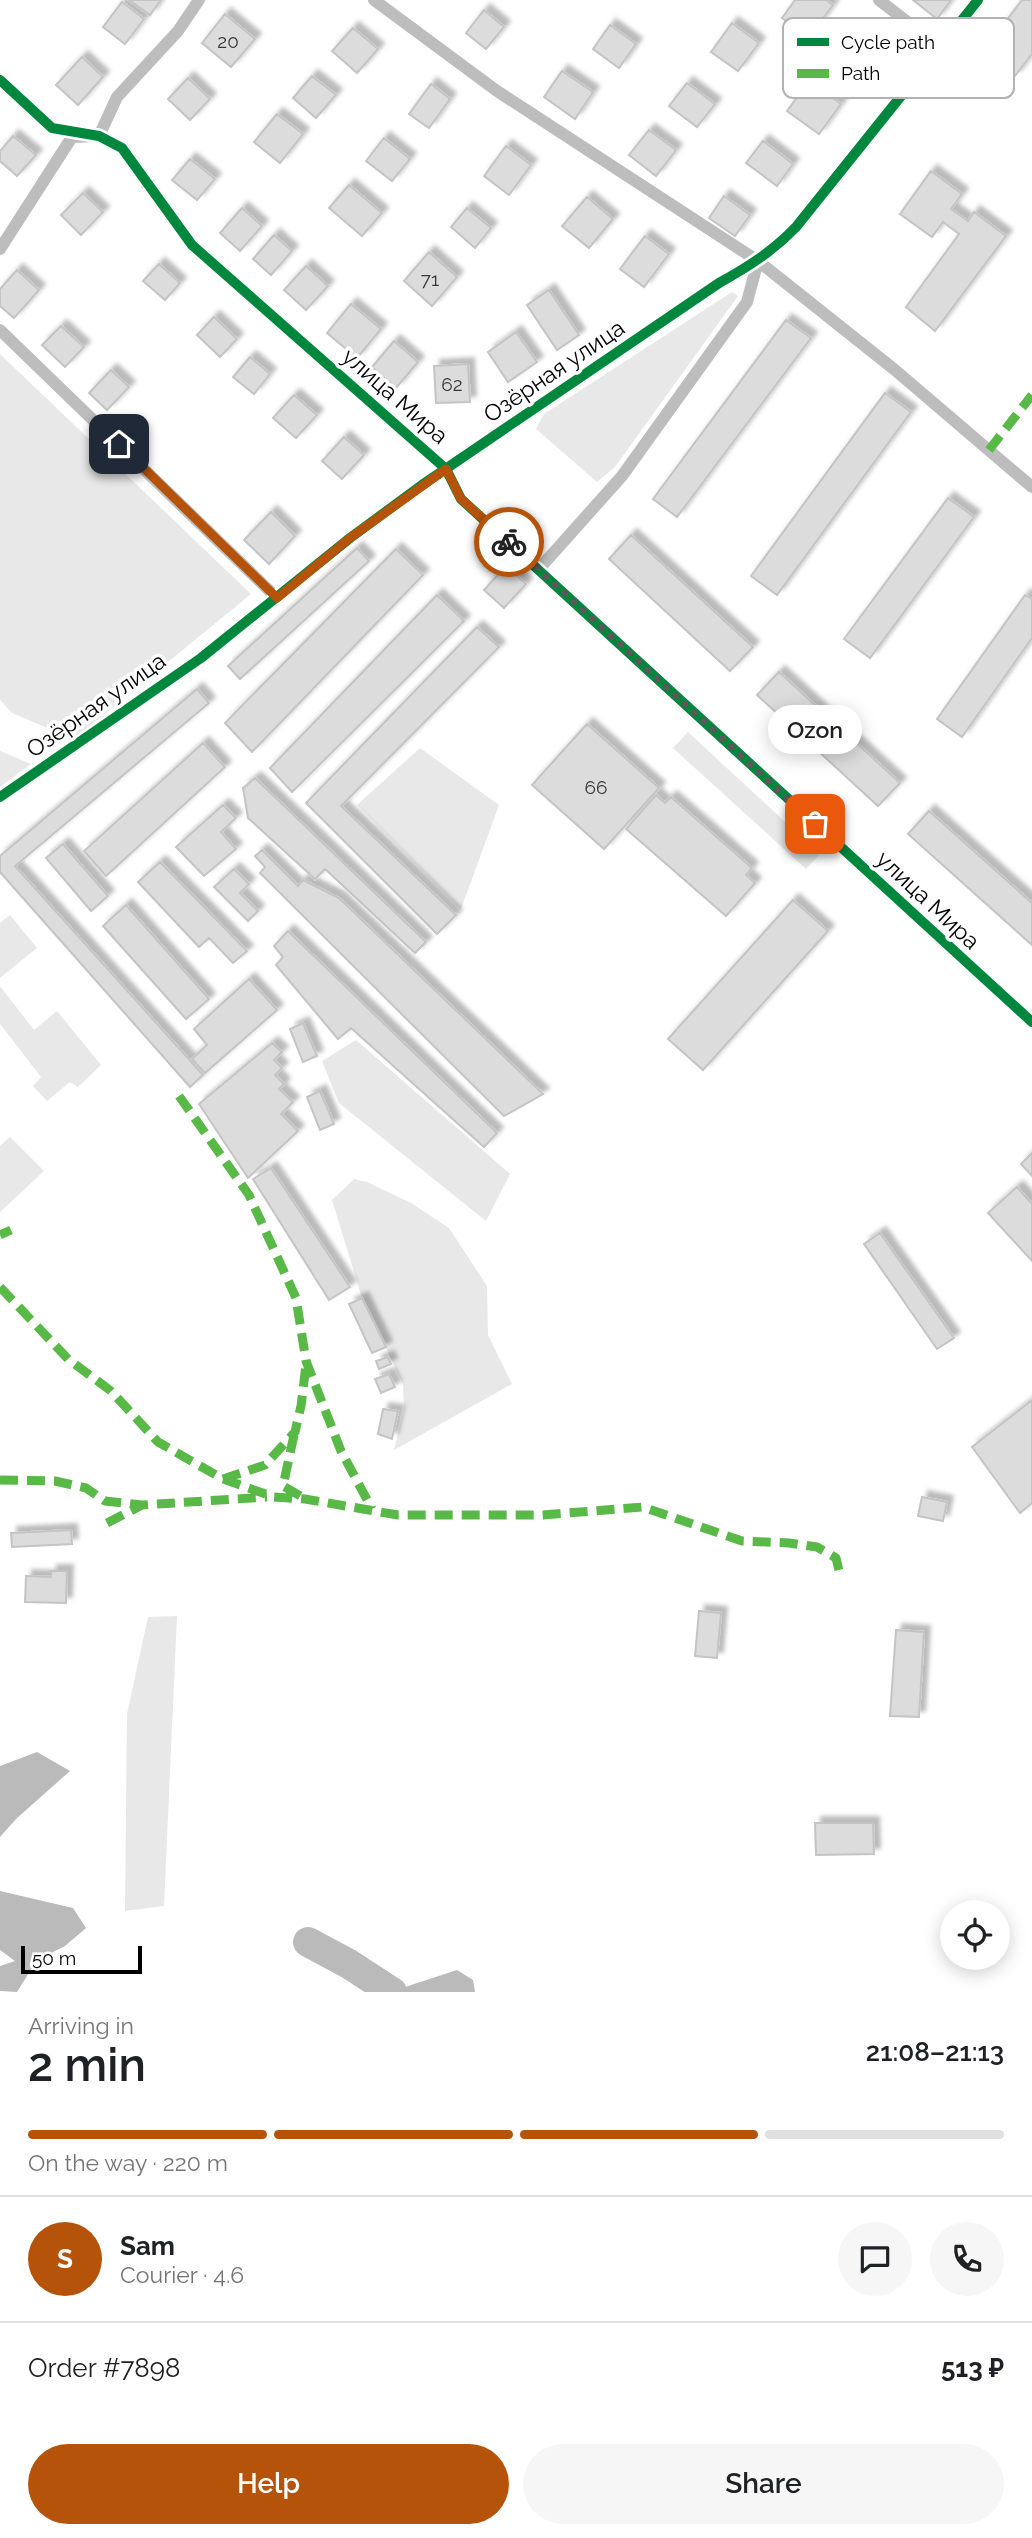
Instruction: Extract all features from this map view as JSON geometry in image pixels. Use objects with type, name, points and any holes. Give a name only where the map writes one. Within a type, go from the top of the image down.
[{"type":"street","points":[[0,249],[72,137],[99,136],[117,97],[178,31],[199,0]]},
{"type":"street","points":[[374,0],[497,91],[758,261],[895,370],[1032,487]]},
{"type":"street","points":[[880,0],[903,18]]},
{"type":"street","name":"Озёрная улица","points":[[964,18],[978,0]]},
{"type":"street","name":"улица Мира","points":[[0,80],[52,128],[99,136],[122,148],[192,245],[446,469],[461,499],[1032,1022]]},
{"type":"street","name":"Озёрная улица","points":[[0,797],[201,658],[350,538],[446,469],[719,283],[758,261],[796,227],[900,98]]},
{"type":"street","points":[[539,569],[622,476],[747,302],[758,261]]},
{"type":"street","points":[[0,330],[277,598]]},
{"type":"shaded area","points":[[732,292],[738,296],[615,467],[597,482],[536,429],[544,414]]},
{"type":"shaded area","points":[[0,354],[251,594],[74,739],[12,713],[0,700]]},
{"type":"shaded area","points":[[688,732],[820,854],[806,869],[673,748]]},
{"type":"shaded area","points":[[420,748],[499,805],[461,909],[357,805]]},
{"type":"shaded area","points":[[0,751],[31,764],[0,787]]},
{"type":"shaded area","points":[[10,915],[37,948],[0,978],[0,923]]},
{"type":"shaded area","points":[[0,986],[34,1030],[57,1011],[101,1065],[78,1087],[70,1082],[47,1101],[33,1086],[41,1077],[0,1024]]},
{"type":"shaded area","points":[[356,1040],[510,1174],[486,1221],[339,1103],[322,1061]]},
{"type":"shaded area","points":[[10,1137],[44,1171],[0,1212],[0,1146]]},
{"type":"shaded area","points":[[354,1179],[367,1182],[411,1203],[449,1228],[487,1286],[488,1335],[512,1384],[394,1450],[404,1408],[403,1384],[362,1298],[332,1200]]},
{"type":"shaded area","points":[[177,1616],[164,1906],[125,1911],[127,1714],[148,1617]]},
{"type":"shaded area","points":[[37,1752],[70,1771],[16,1819],[0,1837],[0,1766]]},
{"type":"shaded area","points":[[0,1891],[73,1908],[86,1928],[65,1946],[37,1960],[17,1992],[0,1991],[0,1966],[15,1961],[0,1950]]},
{"type":"shaded area","points":[[346,1947],[405,1987],[457,1970],[473,1980],[475,1992],[372,1992],[333,1965]]},
{"type":"building","points":[[129,0],[161,0],[150,15]]},
{"type":"building","points":[[795,0],[826,0],[833,5],[823,18],[782,18]]},
{"type":"building","points":[[913,0],[951,0],[936,18]]},
{"type":"building","points":[[1022,0],[1032,0],[1032,54],[1014,77],[1014,18],[1008,18]]},
{"type":"building","points":[[122,2],[144,19],[125,44],[103,27]]},
{"type":"building","points":[[484,10],[504,27],[486,49],[466,33]]},
{"type":"building","points":[[225,14],[255,39],[231,67],[202,43]]},
{"type":"building","points":[[732,23],[759,43],[738,71],[711,52]]},
{"type":"building","points":[[610,25],[636,44],[619,68],[593,49]]},
{"type":"building","points":[[353,28],[378,49],[357,73],[332,51]]},
{"type":"building","points":[[82,57],[103,77],[78,105],[56,85]]},
{"type":"building","points":[[562,71],[593,92],[575,119],[544,97]]},
{"type":"building","points":[[312,76],[336,95],[316,118],[293,98]]},
{"type":"building","points":[[188,78],[210,99],[190,120],[168,99]]},
{"type":"building","points":[[687,83],[715,104],[697,127],[669,106]]},
{"type":"building","points":[[431,84],[450,99],[429,128],[409,114]]},
{"type":"building","points":[[797,98],[833,98],[841,104],[819,134],[787,111]]},
{"type":"building","points":[[277,114],[303,134],[280,163],[254,142]]},
{"type":"building","points":[[649,130],[676,150],[656,176],[629,155]]},
{"type":"building","points":[[13,136],[36,155],[17,176],[0,161],[0,151]]},
{"type":"building","points":[[384,138],[410,159],[392,181],[366,161]]},
{"type":"building","points":[[763,141],[793,164],[777,186],[746,163]]},
{"type":"building","points":[[506,146],[531,165],[509,195],[484,176]]},
{"type":"building","points":[[190,159],[215,179],[197,200],[172,180]]},
{"type":"building","points":[[931,171],[962,194],[951,209],[968,221],[974,212],[1006,236],[935,331],[906,307],[959,234],[943,222],[932,237],[900,214]]},
{"type":"building","points":[[349,185],[382,213],[362,236],[329,208]]},
{"type":"building","points":[[83,193],[103,212],[81,235],[61,215]]},
{"type":"building","points":[[724,196],[750,215],[735,236],[709,218]]},
{"type":"building","points":[[587,197],[613,219],[589,248],[562,226]]},
{"type":"building","points":[[242,208],[262,226],[240,251],[220,233]]},
{"type":"building","points":[[467,208],[491,228],[475,248],[451,227]]},
{"type":"building","points":[[274,235],[292,251],[271,275],[253,259]]},
{"type":"building","points":[[645,236],[669,254],[644,287],[620,269]]},
{"type":"building","points":[[429,252],[457,277],[432,306],[404,281]]},
{"type":"building","points":[[159,264],[180,283],[165,300],[143,281]]},
{"type":"building","points":[[306,266],[328,286],[306,310],[284,290]]},
{"type":"building","points":[[17,270],[39,290],[14,318],[0,306],[0,289]]},
{"type":"building","points":[[549,290],[579,335],[557,350],[527,305]]},
{"type":"building","points":[[351,304],[381,329],[357,358],[327,333]]},
{"type":"building","points":[[214,317],[237,339],[220,357],[197,335]]},
{"type":"building","points":[[786,320],[811,338],[677,517],[653,499]]},
{"type":"building","points":[[61,326],[84,347],[65,367],[42,345]]},
{"type":"building","points":[[516,332],[537,362],[508,382],[488,352]]},
{"type":"building","points":[[394,341],[418,362],[396,388],[372,367]]},
{"type":"building","points":[[250,357],[270,374],[254,394],[233,377]]},
{"type":"building","points":[[468,364],[470,402],[436,403],[434,366]]},
{"type":"building","points":[[111,370],[129,387],[107,410],[89,393]]},
{"type":"building","points":[[885,393],[911,412],[777,595],[751,576]]},
{"type":"building","points":[[294,395],[317,415],[296,438],[273,418]]},
{"type":"building","points":[[344,437],[364,455],[342,479],[322,461]]},
{"type":"building","points":[[948,498],[974,517],[870,658],[844,639]]},
{"type":"building","points":[[271,512],[295,536],[269,564],[244,540]]},
{"type":"building","points":[[631,535],[753,647],[730,671],[609,559]]},
{"type":"building","points":[[357,548],[369,561],[240,679],[228,666]]},
{"type":"building","points":[[396,549],[423,575],[252,752],[225,723]]},
{"type":"building","points":[[506,566],[526,584],[504,608],[484,590]]},
{"type":"building","points":[[437,595],[464,621],[292,792],[270,768]]},
{"type":"building","points":[[1025,595],[1032,599],[1032,638],[962,737],[937,719]]},
{"type":"building","points":[[477,627],[499,647],[341,806],[456,915],[437,934],[306,803]]},
{"type":"building","points":[[779,672],[900,783],[878,806],[757,695]]},
{"type":"building","points":[[197,689],[209,703],[15,866],[203,1075],[190,1087],[0,872],[0,856]]},
{"type":"building","points":[[587,724],[659,788],[604,849],[532,785]]},
{"type":"building","points":[[203,743],[225,767],[106,876],[84,851]]},
{"type":"building","points":[[255,778],[426,942],[415,953],[325,869],[315,879],[248,818],[243,788]]},
{"type":"building","points":[[656,795],[665,803],[671,797],[752,868],[746,875],[755,883],[726,916],[626,829]]},
{"type":"building","points":[[223,805],[236,818],[221,832],[236,849],[204,876],[176,847]]},
{"type":"building","points":[[929,811],[1032,903],[1032,945],[908,834]]},
{"type":"building","points":[[63,844],[108,896],[91,911],[46,858]]},
{"type":"building","points":[[262,850],[298,886],[303,880],[339,898],[543,1094],[504,1116],[260,873],[265,867],[255,856]]},
{"type":"building","points":[[160,862],[247,951],[233,963],[209,938],[199,947],[138,882]]},
{"type":"building","points":[[234,869],[249,884],[240,893],[258,911],[248,921],[214,887]]},
{"type":"building","points":[[793,900],[828,931],[703,1070],[668,1039]]},
{"type":"building","points":[[126,905],[209,999],[186,1019],[103,926]]},
{"type":"building","points":[[288,931],[497,1133],[484,1147],[351,1028],[338,1039],[276,965],[283,957],[274,946]]},
{"type":"building","points":[[249,979],[277,1010],[205,1073],[192,1059],[207,1045],[194,1029]]},
{"type":"building","points":[[303,1023],[317,1056],[303,1062],[290,1029]]},
{"type":"building","points":[[272,1043],[282,1052],[274,1060],[282,1068],[275,1075],[284,1084],[279,1089],[293,1102],[281,1114],[298,1131],[248,1178],[199,1104]]},
{"type":"building","points":[[320,1091],[334,1124],[320,1130],[307,1097]]},
{"type":"building","points":[[1032,1153],[1032,1176],[1021,1164]]},
{"type":"building","points":[[271,1168],[350,1287],[329,1300],[253,1179]]},
{"type":"building","points":[[1017,1187],[1032,1204],[1032,1261],[988,1213]]},
{"type":"building","points":[[880,1233],[954,1338],[937,1349],[864,1244]]},
{"type":"building","points":[[362,1298],[386,1347],[372,1353],[349,1304]]},
{"type":"building","points":[[388,1357],[391,1364],[379,1369],[376,1361]]},
{"type":"building","points":[[389,1374],[395,1387],[381,1393],[375,1379]]},
{"type":"building","points":[[1032,1400],[1032,1503],[1020,1513],[972,1447]]},
{"type":"building","points":[[383,1409],[398,1411],[392,1439],[378,1434]]},
{"type":"building","points":[[922,1497],[947,1502],[943,1521],[918,1516]]},
{"type":"building","points":[[71,1530],[72,1544],[12,1547],[11,1533]]},
{"type":"building","points":[[51,1571],[67,1571],[66,1603],[25,1602],[26,1576],[51,1577]]},
{"type":"building","points":[[699,1611],[721,1613],[717,1658],[695,1656]]},
{"type":"building","points":[[896,1630],[924,1632],[919,1717],[890,1716]]},
{"type":"building","points":[[815,1823],[873,1823],[874,1854],[816,1855]]},
{"type":"waterway","points":[[308,1942],[392,1992]]},
{"type":"marked path","points":[[989,450],[1032,395]]},
{"type":"marked path","points":[[179,1096],[249,1195],[296,1298],[306,1361],[341,1451],[372,1509]]},
{"type":"marked path","points":[[0,1235],[11,1230]]},
{"type":"marked path","points":[[0,1287],[68,1359],[111,1391],[158,1442],[223,1479],[274,1497],[305,1499],[398,1515],[542,1515],[643,1507],[742,1541],[817,1547],[836,1558],[839,1571]]},
{"type":"marked path","points":[[223,1479],[265,1465],[295,1432],[306,1365]]},
{"type":"marked path","points":[[294,1435],[283,1486],[302,1497]]},
{"type":"marked path","points":[[0,1480],[55,1481],[86,1488],[105,1501],[142,1505],[267,1497]]},
{"type":"marked path","points":[[107,1523],[142,1505]]},
{"type":"cycle path","points":[[964,18],[978,0]]},
{"type":"cycle path","points":[[0,80],[52,128],[99,136],[122,148],[192,245],[446,469],[461,499],[1032,1022]]},
{"type":"cycle path","points":[[0,797],[201,658],[350,538],[422,485],[778,244],[796,227],[899,98]]},
{"type":"way so far","points":[[509,542],[815,824]]},
{"type":"place","name":"Ozon","points":[[815,824]]},
{"type":"route","points":[[119,444],[277,598],[350,538],[446,469],[461,499],[509,542]]}]
